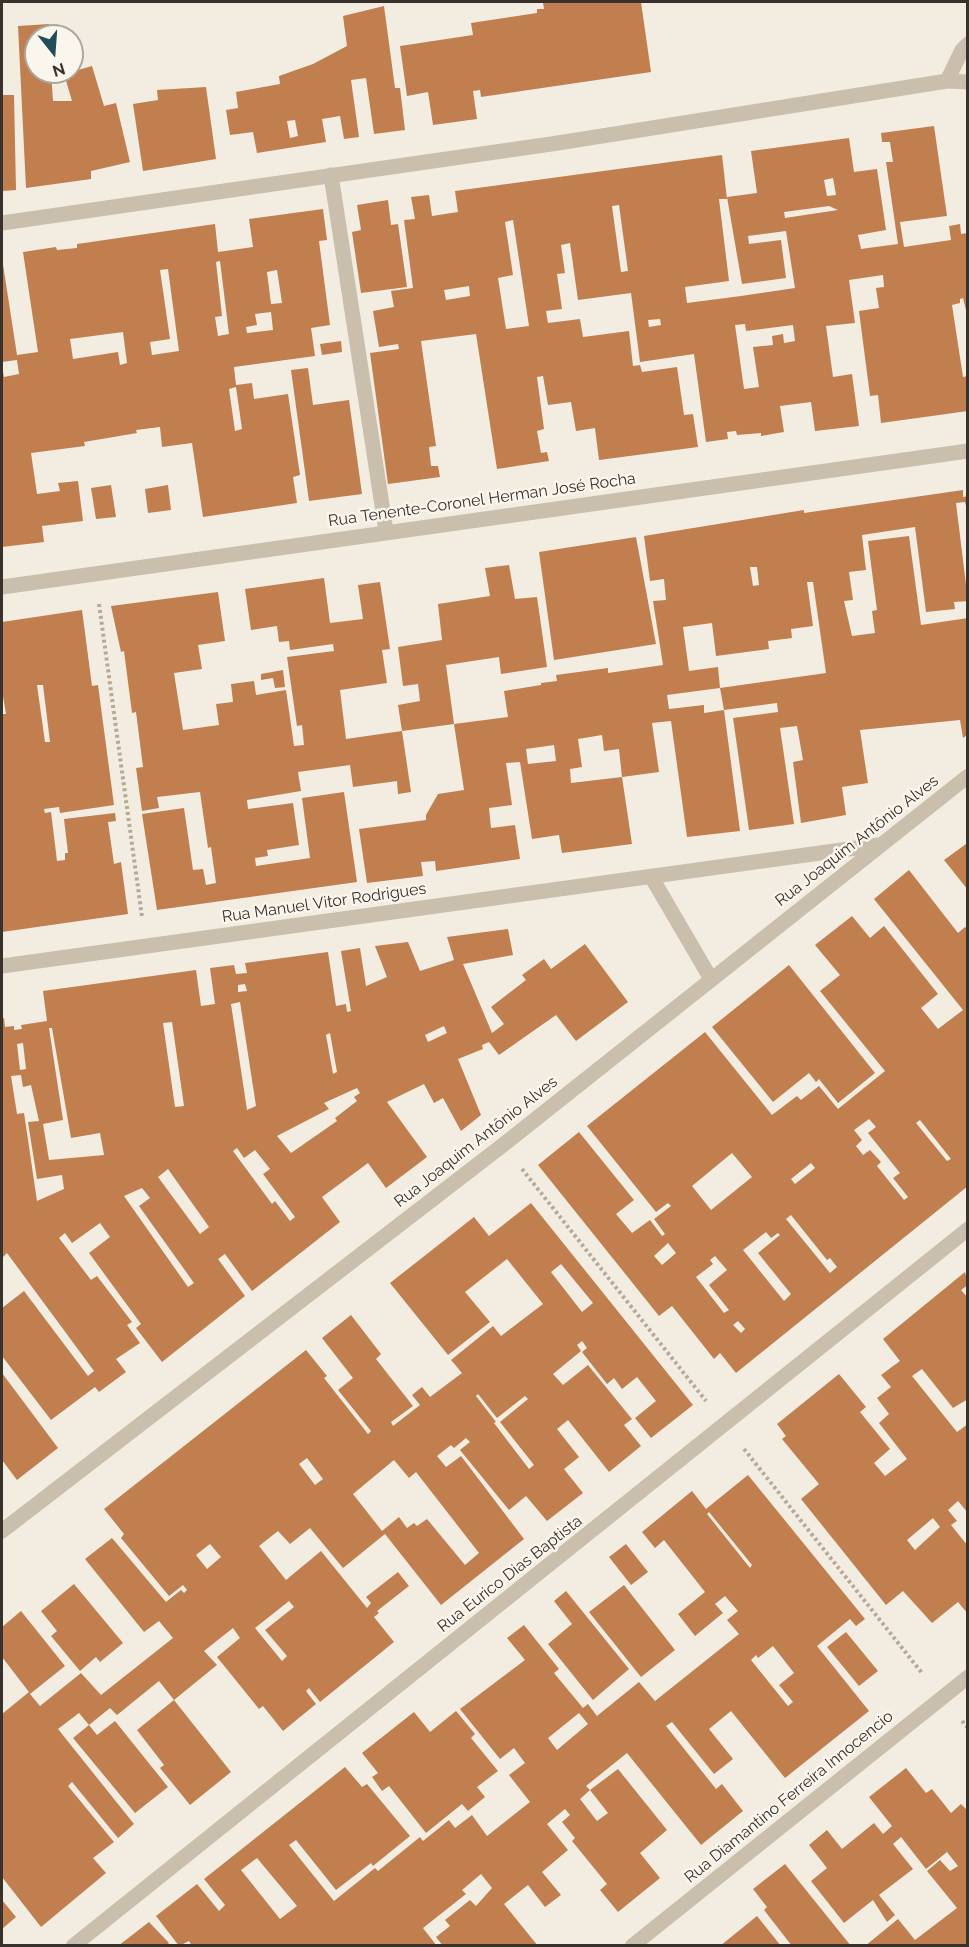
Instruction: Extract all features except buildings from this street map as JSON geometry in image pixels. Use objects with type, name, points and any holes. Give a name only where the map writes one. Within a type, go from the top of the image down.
[{"type":"street","points":[[947,81],[962,50],[968,44]]},
{"type":"street","points":[[2,223],[558,143],[947,81],[968,82]]},
{"type":"street","points":[[331,175],[386,531]]},
{"type":"street","name":"Rua Tenente-Coronel Herman José Rocha","points":[[2,587],[386,531],[968,451]]},
{"type":"street","name":"Rua Joaquim Antônio Alves","points":[[2,1531],[503,1145],[968,776]]},
{"type":"street","name":"Rua Manuel Vitor Rodrigues","points":[[2,966],[881,845]]},
{"type":"street","points":[[652,878],[711,979]]},
{"type":"street","name":"Rua Eurico Dias Baptista","points":[[73,1946],[968,1229]]},
{"type":"street","name":"Rua Diamantino Ferreira Innocencio","points":[[632,1946],[968,1677]]},
{"type":"path","points":[[94,573],[146,945]]}]
